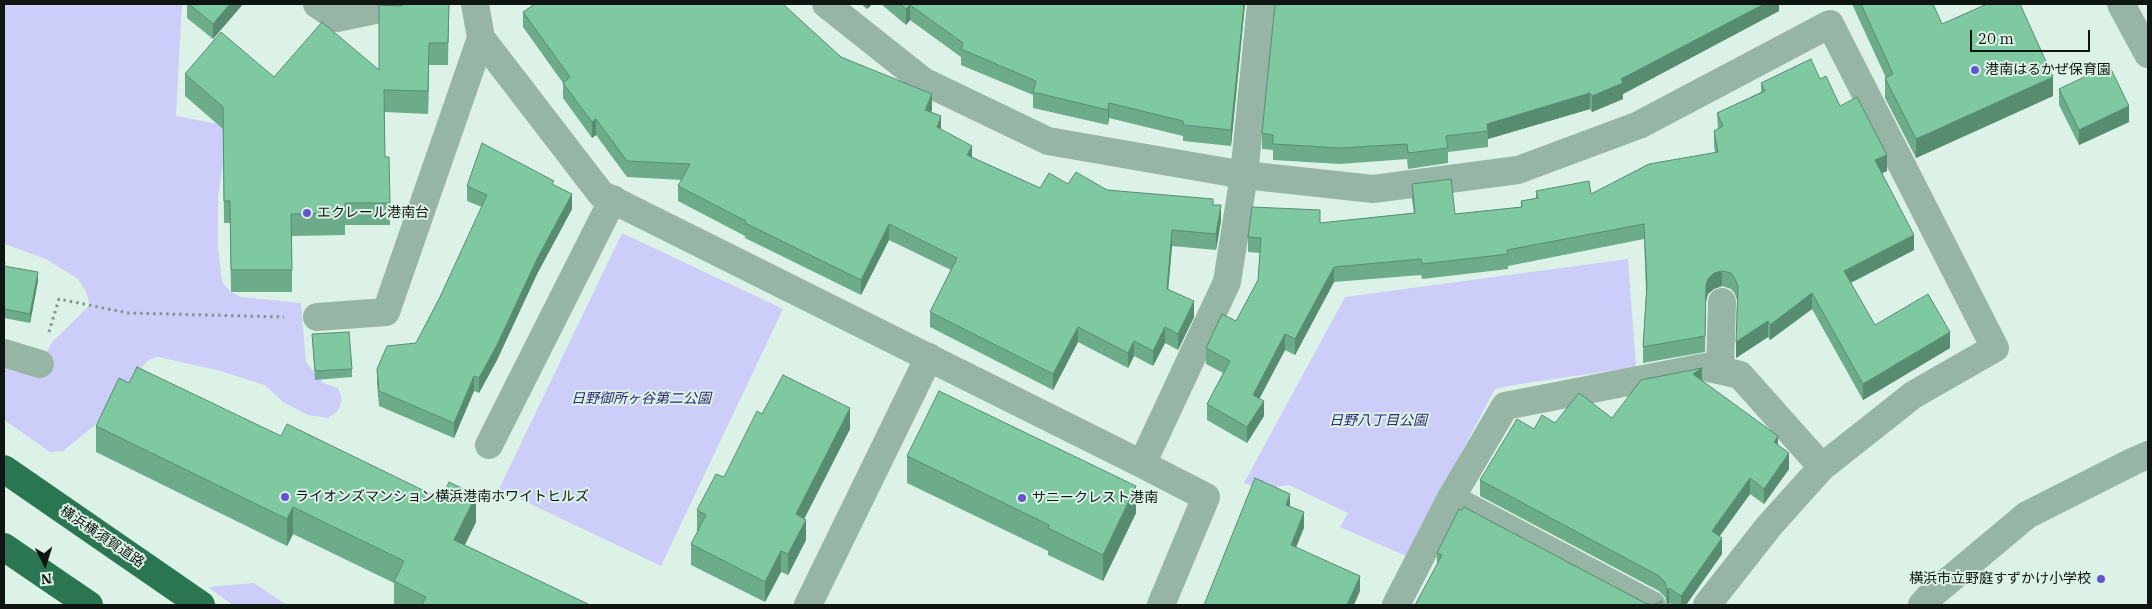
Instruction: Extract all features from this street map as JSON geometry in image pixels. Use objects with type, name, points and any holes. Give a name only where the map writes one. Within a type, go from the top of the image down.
[{"type":"highway","name":"横浜横須賀道路","points":[[4,469],[201,605]]},
{"type":"highway","points":[[4,547],[87,604]]},
{"type":"street","points":[[317,4],[336,18],[404,4]]},
{"type":"street","points":[[475,4],[481,38],[601,194],[1206,497],[1161,605]]},
{"type":"street","points":[[826,4],[923,81],[1048,140],[1244,175],[1373,189],[1518,170],[1639,125],[1824,14],[1995,348],[1913,395],[1822,467],[1769,526],[1707,605]]},
{"type":"street","points":[[1142,464],[1227,282],[1244,175],[1261,4]]},
{"type":"street","points":[[2121,4],[2148,54]]},
{"type":"street","points":[[317,317],[386,312],[481,38]]},
{"type":"street","points":[[489,446],[613,199]]},
{"type":"street","points":[[1720,370],[1722,302]]},
{"type":"street","points":[[4,353],[40,364]]},
{"type":"street","points":[[808,605],[929,357]]},
{"type":"street","points":[[1396,605],[1450,498],[1505,406],[1706,367],[1740,375],[1822,467]]},
{"type":"street","points":[[1922,605],[1929,597],[2027,515],[2134,460],[2148,455]]},
{"type":"street","points":[[1450,498],[1652,605]]},
{"type":"path","points":[[40,364],[59,299],[128,314],[317,317]]},
{"type":"green space","points":[[4,4],[182,4],[176,116],[229,126],[218,197],[218,247],[222,282],[231,292],[241,297],[301,303],[306,362],[323,383],[338,388],[342,399],[338,411],[328,418],[308,415],[283,402],[265,385],[217,370],[158,357],[148,360],[94,426],[63,451],[50,452],[4,420],[4,355],[40,364],[52,342],[90,305],[86,292],[78,279],[46,259],[4,244]]},
{"type":"green space","name":"日野御所ヶ谷第二公園","points":[[622,233],[783,309],[661,566],[499,489]]},
{"type":"green space","name":"日野八丁目公園","points":[[1628,259],[1636,367],[1495,389],[1406,556],[1340,527],[1348,513],[1289,485],[1261,489],[1244,483],[1345,297]]},
{"type":"green space","points":[[254,583],[287,605],[233,605],[208,587]]},
{"type":"building","points":[[189,4],[230,4],[213,24]]},
{"type":"building","points":[[402,4],[449,4],[448,43],[429,43],[428,91],[384,90],[385,157],[389,157],[390,203],[345,203],[345,213],[291,214],[292,270],[231,270],[230,201],[224,201],[223,107],[185,74],[221,32],[274,77],[322,22],[379,70],[379,5],[402,6]]},
{"type":"building","points":[[535,4],[783,4],[841,57],[932,94],[925,110],[941,116],[937,127],[972,146],[967,155],[1040,188],[1049,173],[1068,184],[1076,172],[1107,190],[1213,199],[1213,205],[1221,205],[1216,234],[1172,230],[1167,289],[1194,301],[1178,334],[1165,327],[1153,351],[1134,341],[1128,353],[1078,327],[1053,374],[930,312],[957,258],[889,224],[861,280],[745,223],[746,221],[678,186],[690,164],[627,161],[596,119],[592,122],[563,83],[570,77],[523,12]]},
{"type":"building","points":[[900,4],[1244,4],[1231,130],[1183,125],[1183,121],[1109,103],[1108,110],[1033,92],[1036,81],[961,49],[963,43],[910,5],[906,9]]},
{"type":"building","points":[[1275,4],[1764,4],[1621,79],[1623,83],[1592,96],[1590,93],[1487,124],[1488,131],[1446,136],[1448,148],[1408,153],[1407,144],[1340,148],[1273,144],[1273,135],[1262,133]]},
{"type":"building","points":[[1861,4],[1933,4],[1942,24],[1987,4],[2020,4],[2053,77],[1916,139],[1885,78],[1893,74]]},
{"type":"building","points":[[1811,59],[1820,79],[1826,76],[1840,106],[1857,97],[1887,155],[1875,160],[1914,235],[1844,271],[1875,325],[1928,294],[1950,332],[1863,384],[1812,293],[1770,325],[1768,321],[1736,342],[1738,286],[1731,273],[1722,271],[1714,273],[1708,279],[1706,285],[1705,336],[1643,347],[1647,285],[1644,224],[1507,250],[1508,254],[1422,264],[1421,259],[1334,267],[1295,339],[1285,334],[1253,395],[1264,401],[1247,427],[1207,404],[1230,361],[1206,348],[1222,314],[1236,321],[1258,280],[1261,238],[1248,237],[1252,207],[1320,210],[1320,223],[1415,213],[1412,184],[1451,179],[1455,214],[1522,207],[1521,201],[1538,198],[1536,191],[1589,181],[1591,194],[1649,164],[1718,152],[1714,131],[1723,126],[1717,113],[1765,91],[1761,83]]},
{"type":"building","points":[[2109,65],[2129,106],[2079,130],[2059,89]]},
{"type":"building","points":[[482,143],[554,181],[552,184],[572,194],[537,259],[497,345],[479,378],[474,376],[454,423],[379,391],[377,369],[387,346],[416,343],[440,297],[487,195],[467,186]]},
{"type":"building","points":[[4,266],[38,272],[30,314],[4,309]]},
{"type":"building","points":[[349,332],[352,369],[315,371],[312,334]]},
{"type":"building","name":"ライオンズマンション横浜港南ホワイトヒルズ","points":[[137,367],[281,436],[287,424],[441,499],[449,482],[476,495],[454,540],[590,605],[422,605],[426,597],[394,581],[404,561],[293,507],[287,519],[96,426],[119,378],[129,383]]},
{"type":"building","points":[[1702,368],[1693,374],[1778,436],[1774,442],[1789,453],[1764,489],[1750,478],[1712,531],[1722,538],[1681,596],[1669,588],[1667,591],[1665,582],[1659,576],[1480,480],[1517,419],[1534,429],[1542,415],[1555,423],[1579,393],[1612,418],[1641,380]]},
{"type":"building","points":[[783,375],[850,408],[796,514],[806,520],[788,554],[781,551],[765,582],[691,544],[706,515],[697,510],[716,474],[724,477],[757,411],[762,414]]},
{"type":"building","name":"サニークレスト港南","points":[[939,391],[1136,486],[1103,555],[1048,528],[1049,525],[907,456]]},
{"type":"building","points":[[1255,478],[1290,494],[1286,505],[1304,512],[1291,545],[1360,576],[1347,605],[1204,605]]},
{"type":"building","points":[[1464,507],[1645,603],[1653,605],[1415,605],[1442,555],[1437,553],[1459,509],[1462,510]]},
{"type":"place","name":"港南はるかぜ保育園","points":[[1975,70]]},
{"type":"place","name":"エクレール港南台","points":[[307,213]]},
{"type":"place","name":"ライオンズマンション横浜港南ホワイトヒルズ","points":[[285,497]]},
{"type":"place","name":"サニークレスト港南","points":[[1022,498]]},
{"type":"place","name":"横浜市立野庭すずかけ小学校","points":[[2101,579]]}]
